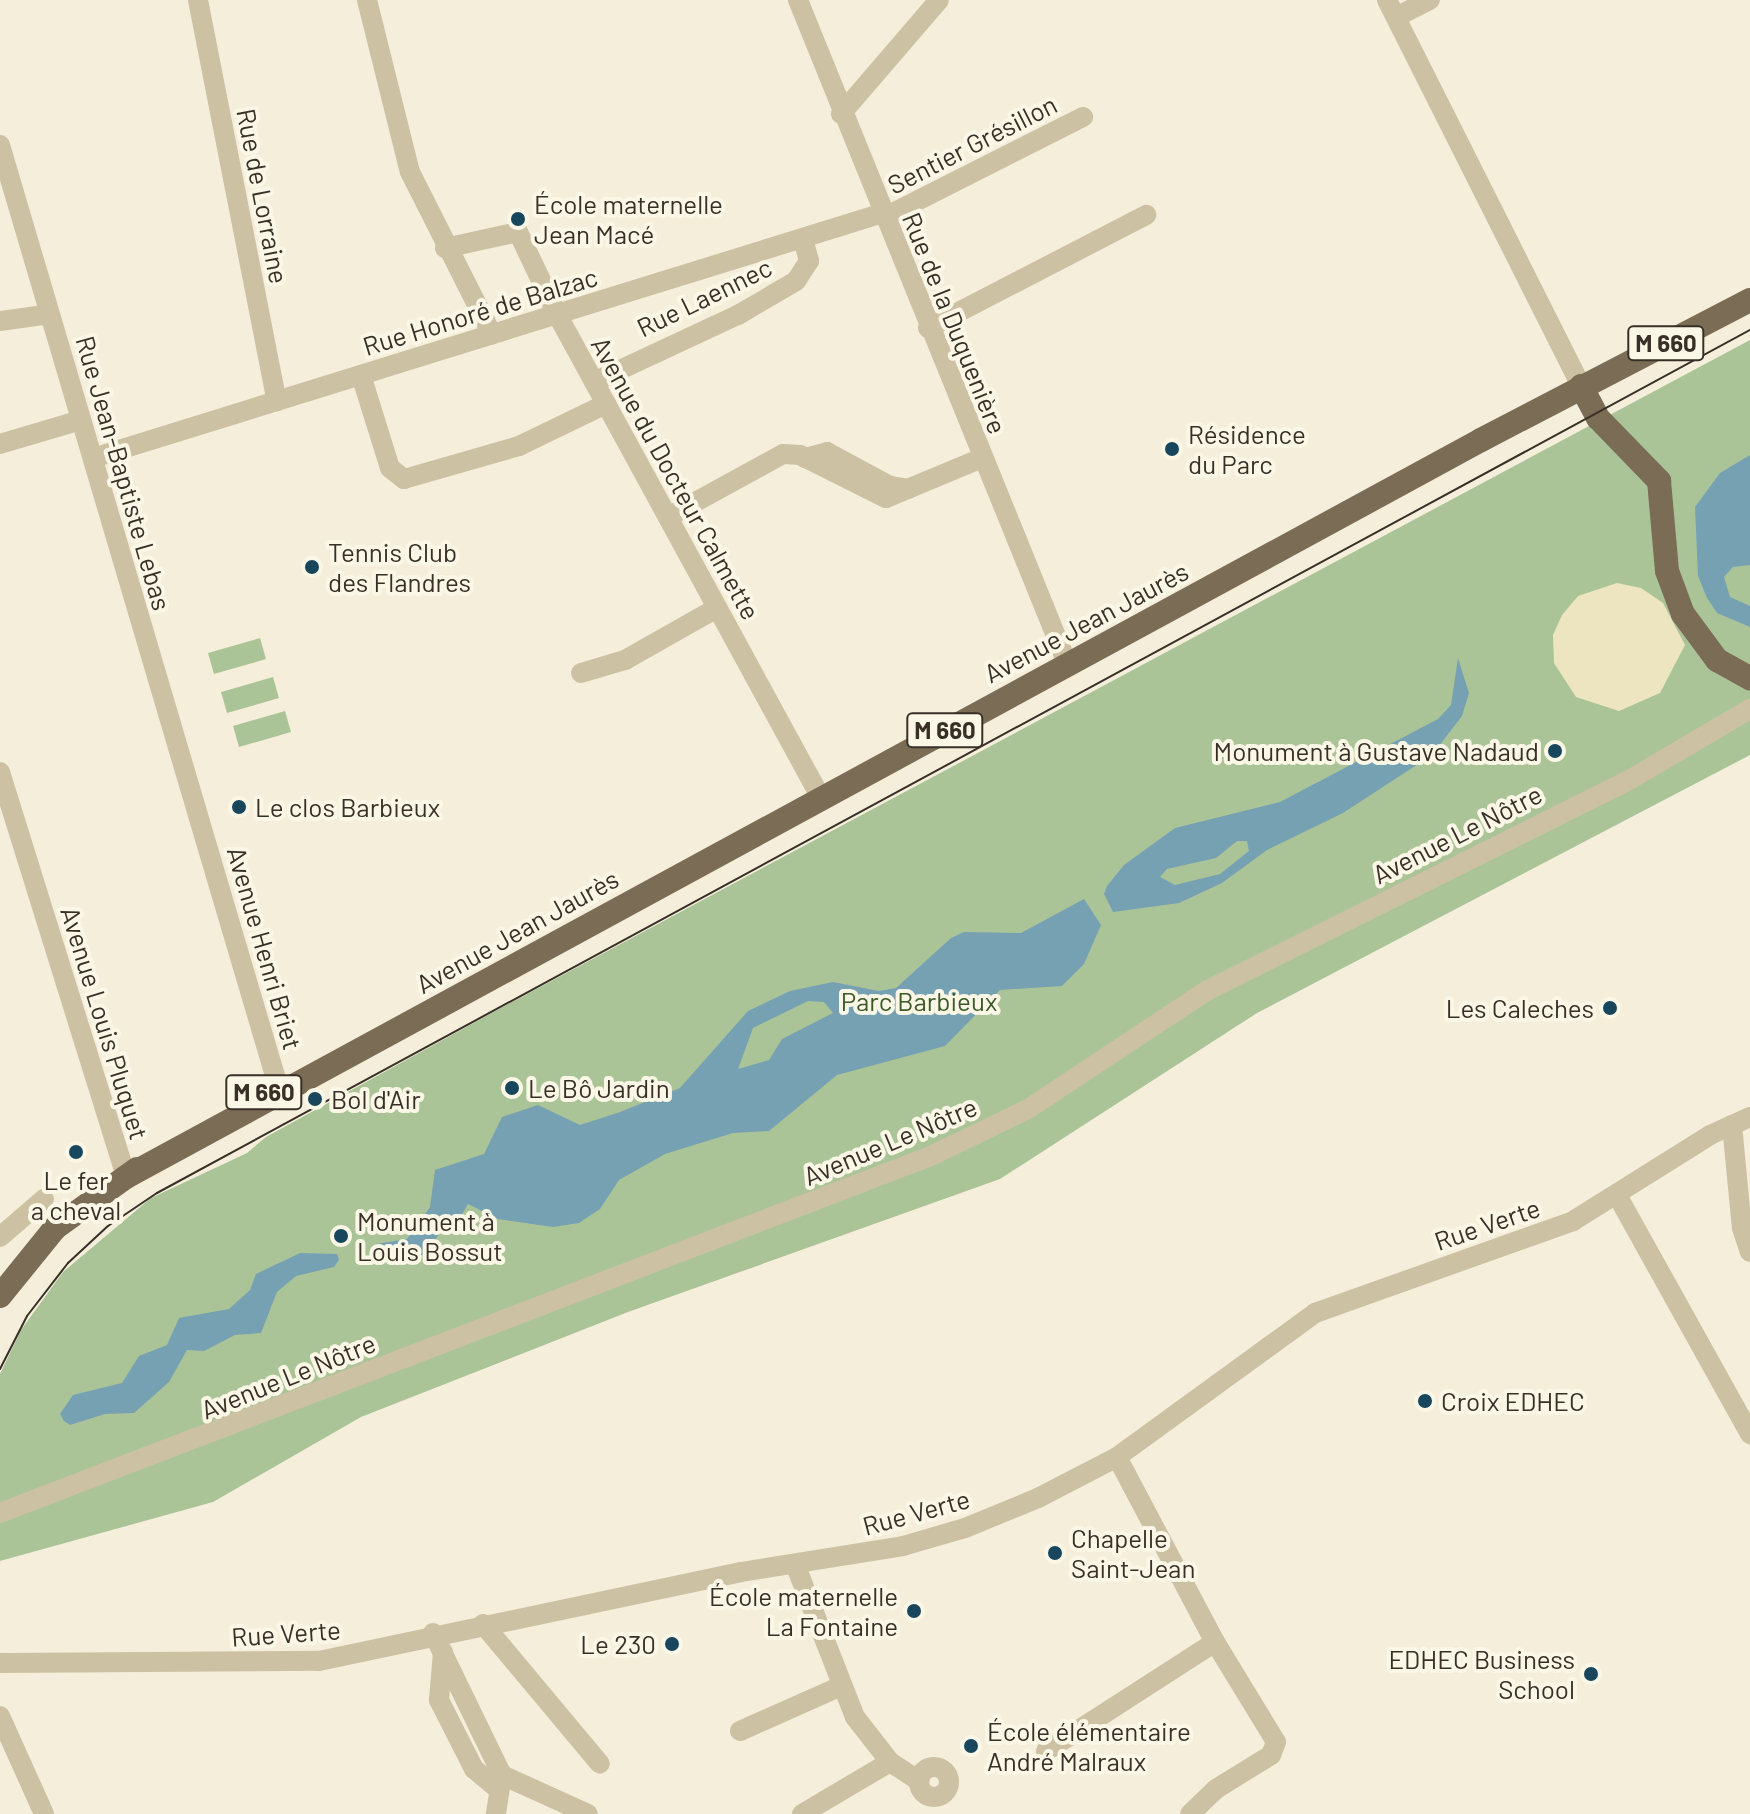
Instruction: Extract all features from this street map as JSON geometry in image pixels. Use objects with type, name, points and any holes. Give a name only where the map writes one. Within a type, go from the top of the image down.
[{"type":"main road","name":"Avenue Jean Jaurès","points":[[0,1296],[43,1239],[183,1137],[280,1090],[361,1041],[411,1021],[1581,386],[1750,300]]},
{"type":"main road","points":[[1581,386],[1603,424],[1659,481],[1667,571],[1683,614],[1710,653],[1750,678]]},
{"type":"street","name":"Rue de Lorraine","points":[[198,0],[277,401]]},
{"type":"street","points":[[367,0],[398,136],[445,248],[492,334]]},
{"type":"street","name":"Rue de la Duquenière","points":[[798,0],[841,114],[1067,663]]},
{"type":"street","points":[[841,114],[939,0]]},
{"type":"street","points":[[1430,0],[1391,9],[1581,386]]},
{"type":"street","name":"Sentier Grésillon","points":[[884,215],[1083,117]]},
{"type":"street","name":"Rue Jean-Baptiste Lebas","points":[[0,145],[8,199],[50,314],[199,816]]},
{"type":"street","name":"Rue Honoré de Balzac","points":[[93,458],[884,215]]},
{"type":"street","points":[[928,328],[1146,215]]},
{"type":"street","name":"Avenue du Docteur Calmette","points":[[445,248],[518,232],[557,314],[821,798]]},
{"type":"street","name":"Rue Laennec","points":[[594,382],[738,315],[796,281],[809,261],[803,239]]},
{"type":"street","points":[[0,321],[50,314]]},
{"type":"street","points":[[361,375],[390,468],[404,479],[519,446],[606,404]]},
{"type":"street","points":[[0,444],[81,420]]},
{"type":"street","points":[[668,517],[783,454],[805,458],[879,497],[908,489],[982,458]]},
{"type":"street","points":[[581,673],[625,660],[717,608]]},
{"type":"street","name":"Avenue Le Nôtre","points":[[0,1513],[931,1156],[1028,1109],[1206,991],[1631,779],[1750,709]]},
{"type":"street","name":"Avenue Louis Pluquet","points":[[0,772],[126,1177]]},
{"type":"street","name":"Avenue Henri Briet","points":[[199,816],[280,1090]]},
{"type":"street","points":[[1741,1121],[1742,1228],[1750,1252]]},
{"type":"street","name":"Rue Verte","points":[[0,1663],[309,1662],[433,1633],[903,1546],[965,1528],[1038,1498],[1117,1457],[1315,1313],[1560,1226],[1741,1121]]},
{"type":"street","points":[[1617,1195],[1750,1434]]},
{"type":"street","points":[[0,1237],[44,1199]]},
{"type":"street","points":[[1117,1457],[1215,1642],[1276,1742],[1271,1755],[1216,1789],[1190,1814]]},
{"type":"street","points":[[795,1564],[841,1686],[863,1729],[890,1762],[919,1781]]},
{"type":"street","points":[[483,1624],[600,1764]]},
{"type":"street","points":[[433,1633],[500,1782],[496,1814]]},
{"type":"street","points":[[1046,1751],[1215,1642]]},
{"type":"street","points":[[740,1731],[841,1686]]},
{"type":"street","points":[[0,1716],[44,1814]]},
{"type":"street","points":[[802,1814],[890,1762]]},
{"type":"street","points":[[500,1782],[588,1814]]},
{"type":"green space","name":"Parc Barbieux","points":[[1750,340],[1750,755],[1257,1013],[1000,1179],[628,1312],[361,1417],[213,1502],[0,1561],[0,1374],[21,1330],[63,1272],[151,1198],[247,1153],[266,1137],[499,1009]]},
{"type":"green space","points":[[260,638],[266,659],[214,674],[208,653]]},
{"type":"green space","points":[[273,677],[279,698],[227,713],[221,692]]},
{"type":"green space","points":[[285,711],[291,732],[239,747],[233,726]]},
{"type":"shaded area","points":[[1617,583],[1641,588],[1663,603],[1685,645],[1660,693],[1619,711],[1576,697],[1554,663],[1553,635],[1562,615],[1578,596]]},
{"type":"water","points":[[1750,455],[1750,565],[1733,567],[1724,577],[1730,597],[1750,606],[1750,627],[1717,613],[1707,598],[1698,576],[1695,507],[1720,473]]},
{"type":"water","points":[[1458,658],[1469,693],[1462,716],[1432,755],[1343,813],[1267,850],[1222,883],[1179,903],[1113,912],[1104,894],[1107,886],[1124,865],[1175,828],[1280,802],[1438,719],[1451,705]],"holes":[[[1237,841],[1247,841],[1249,851],[1220,874],[1175,885],[1160,877],[1167,869],[1216,858]]]},
{"type":"water","points":[[1084,899],[1101,925],[1084,964],[1062,986],[1000,990],[945,1046],[837,1075],[769,1131],[733,1133],[665,1154],[619,1180],[600,1209],[579,1223],[553,1227],[498,1219],[468,1204],[455,1227],[441,1231],[427,1253],[407,1261],[368,1260],[376,1244],[407,1239],[430,1207],[435,1170],[484,1154],[502,1117],[538,1105],[580,1125],[620,1112],[680,1088],[748,1011],[790,991],[833,982],[879,991],[896,988],[951,938],[964,932],[1021,933]],"holes":[[[808,1001],[824,1002],[833,1013],[782,1039],[769,1060],[738,1069],[753,1028]]]},
{"type":"water","points":[[300,1253],[337,1254],[339,1260],[334,1267],[296,1276],[277,1292],[261,1333],[235,1335],[204,1351],[187,1350],[169,1382],[134,1413],[105,1414],[70,1425],[64,1421],[60,1414],[73,1395],[122,1383],[139,1356],[167,1345],[179,1318],[229,1309],[250,1290],[256,1274]]},
{"type":"tram line","points":[[0,1369],[27,1316],[68,1263],[108,1226],[157,1193],[1750,330]]},
{"type":"place","name":"École maternelle Jean Macé","points":[[518,219]]},
{"type":"place","name":"Résidence du Parc","points":[[1172,449]]},
{"type":"place","name":"Tennis Club des Flandres","points":[[312,567]]},
{"type":"place","name":"Monument à Gustave Nadaud","points":[[1555,751]]},
{"type":"place","name":"Le clos Barbieux","points":[[239,807]]},
{"type":"place","name":"Les Caleches","points":[[1610,1008]]},
{"type":"place","name":"Le Bô Jardin","points":[[512,1088]]},
{"type":"place","name":"Bol d'Air","points":[[315,1099]]},
{"type":"place","name":"Le fer a cheval","points":[[76,1152]]},
{"type":"place","name":"Monument à Louis Bossut","points":[[341,1236]]},
{"type":"place","name":"Croix EDHEC","points":[[1425,1401]]},
{"type":"place","name":"Chapelle Saint-Jean","points":[[1055,1553]]},
{"type":"place","name":"École maternelle La Fontaine","points":[[914,1611]]},
{"type":"place","name":"Le 230","points":[[672,1644]]},
{"type":"place","name":"EDHEC Business School","points":[[1591,1674]]},
{"type":"place","name":"École élémentaire André Malraux","points":[[971,1746]]}]
